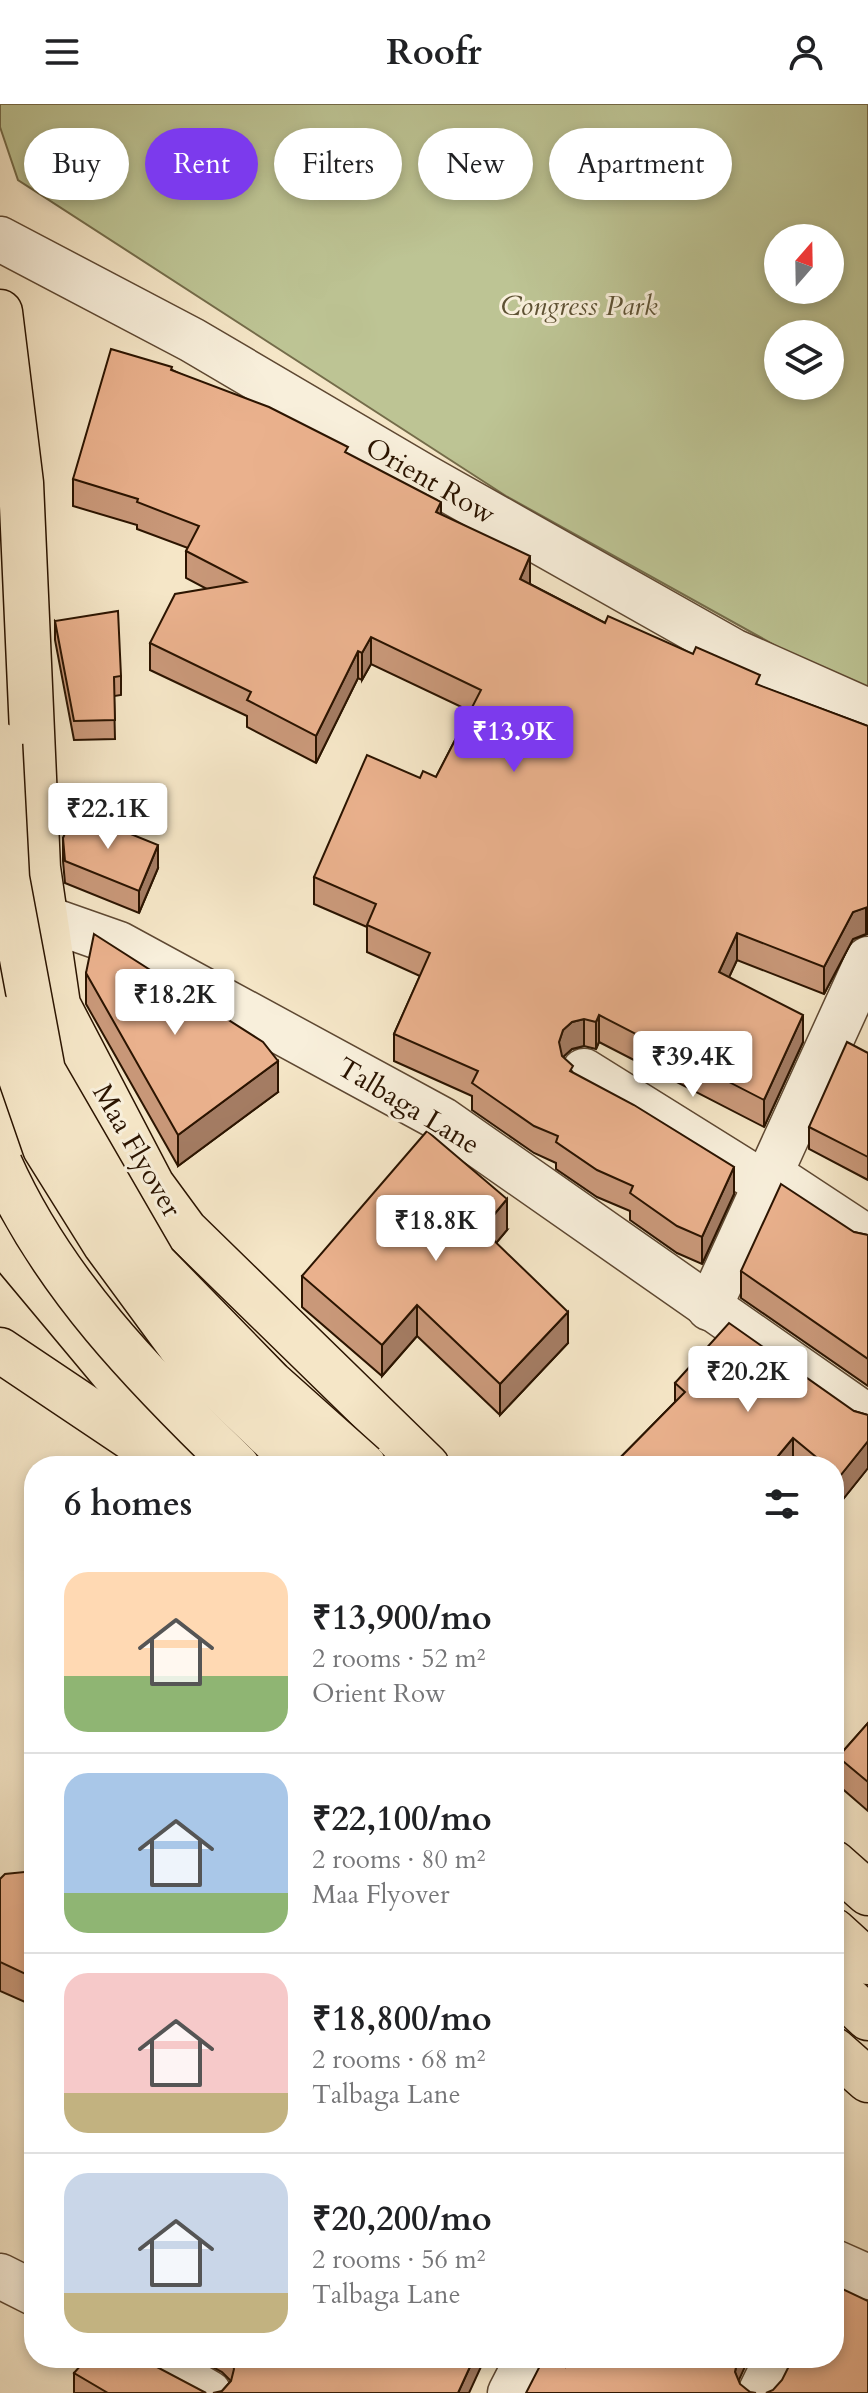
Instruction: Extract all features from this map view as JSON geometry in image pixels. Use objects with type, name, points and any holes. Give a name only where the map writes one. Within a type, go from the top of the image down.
[{"type":"main road","name":"Maa Flyover","points":[[0,312],[21,483],[38,868],[58,1005],[152,1185],[185,1230],[417,1456]]},
{"type":"main road","points":[[0,745],[7,878],[43,1071],[154,1263],[271,1383],[353,1456]]},
{"type":"main road","points":[[0,1018],[45,1148],[105,1244],[191,1361],[291,1456]]},
{"type":"main road","points":[[0,1164],[64,1275],[146,1377],[227,1456]]},
{"type":"main road","points":[[152,1185],[5,1255],[162,1432],[187,1456]]},
{"type":"main road","points":[[0,1350],[158,1456]]},
{"type":"main road","points":[[844,1872],[868,1893]]},
{"type":"main road","points":[[844,1940],[868,1962]]},
{"type":"main road","points":[[844,1995],[868,2018]]},
{"type":"main road","points":[[844,2059],[868,2080]]},
{"type":"street","name":"Orient Row","points":[[0,239],[143,312],[425,477],[733,651],[868,711]]},
{"type":"street","name":"Talbaga Lane","points":[[45,918],[119,944],[443,1120],[868,1417]]},
{"type":"street","points":[[709,1308],[770,1180],[854,1029],[868,959]]},
{"type":"street","points":[[584,1071],[868,1238]]},
{"type":"street","points":[[844,2266],[868,2277]]},
{"type":"street","points":[[0,2276],[24,2288]]},
{"type":"street","points":[[166,2368],[209,2393]]},
{"type":"street","points":[[510,2393],[523,2368]]},
{"type":"street","points":[[760,2393],[772,2368]]},
{"type":"green space","name":"Congress Park","points":[[0,104],[868,104],[868,687],[805,662],[506,496],[49,200],[129,200],[129,128],[24,128],[24,184],[18,180],[0,127]]},
{"type":"building","points":[[111,349],[172,367],[171,370],[269,407],[348,447],[345,452],[441,502],[436,512],[530,556],[520,579],[605,623],[608,616],[693,654],[696,647],[760,675],[756,684],[868,726],[868,907],[853,912],[824,967],[737,933],[719,972],[803,1015],[764,1100],[599,1015],[596,1022],[584,1019],[572,1022],[563,1030],[559,1042],[562,1056],[573,1066],[570,1071],[634,1105],[734,1167],[702,1237],[677,1226],[630,1193],[633,1186],[597,1170],[556,1142],[558,1136],[534,1126],[472,1083],[478,1071],[394,1034],[430,953],[367,925],[376,904],[314,877],[367,755],[420,778],[423,771],[436,777],[481,690],[371,637],[362,653],[358,651],[316,736],[247,700],[251,692],[150,643],[175,594],[246,582],[186,551],[199,526],[137,502],[138,499],[73,479]]},
{"type":"building","points":[[118,611],[121,676],[114,677],[115,720],[74,721],[55,621]]},
{"type":"building","points":[[74,811],[158,845],[139,891],[65,861],[63,838]]},
{"type":"building","points":[[94,934],[263,1042],[278,1061],[178,1135],[86,973]]},
{"type":"building","points":[[847,1042],[868,1053],[868,1157],[809,1127]]},
{"type":"building","points":[[427,1131],[507,1199],[482,1229],[568,1312],[500,1384],[417,1305],[382,1345],[302,1276]]},
{"type":"building","points":[[781,1184],[854,1232],[868,1235],[868,1359],[741,1271]]},
{"type":"building","points":[[729,1323],[854,1411],[868,1415],[868,1441],[844,1471],[844,1456],[815,1456],[793,1438],[778,1456],[622,1456],[685,1392],[675,1383]]},
{"type":"building","points":[[868,1723],[868,1782],[844,1762],[844,1750]]},
{"type":"building","points":[[24,1872],[24,1973],[0,1962],[0,1879],[5,1874]]},
{"type":"building","points":[[844,2290],[868,2301],[868,2393],[766,2393],[782,2380],[788,2368],[844,2368]]},
{"type":"building","points":[[78,2368],[159,2368],[206,2393],[108,2393],[74,2373]]},
{"type":"building","points":[[469,2368],[458,2393],[213,2393],[222,2391],[231,2381],[234,2369]]},
{"type":"building","points":[[539,2368],[736,2368],[740,2384],[756,2393],[526,2393]]}]
